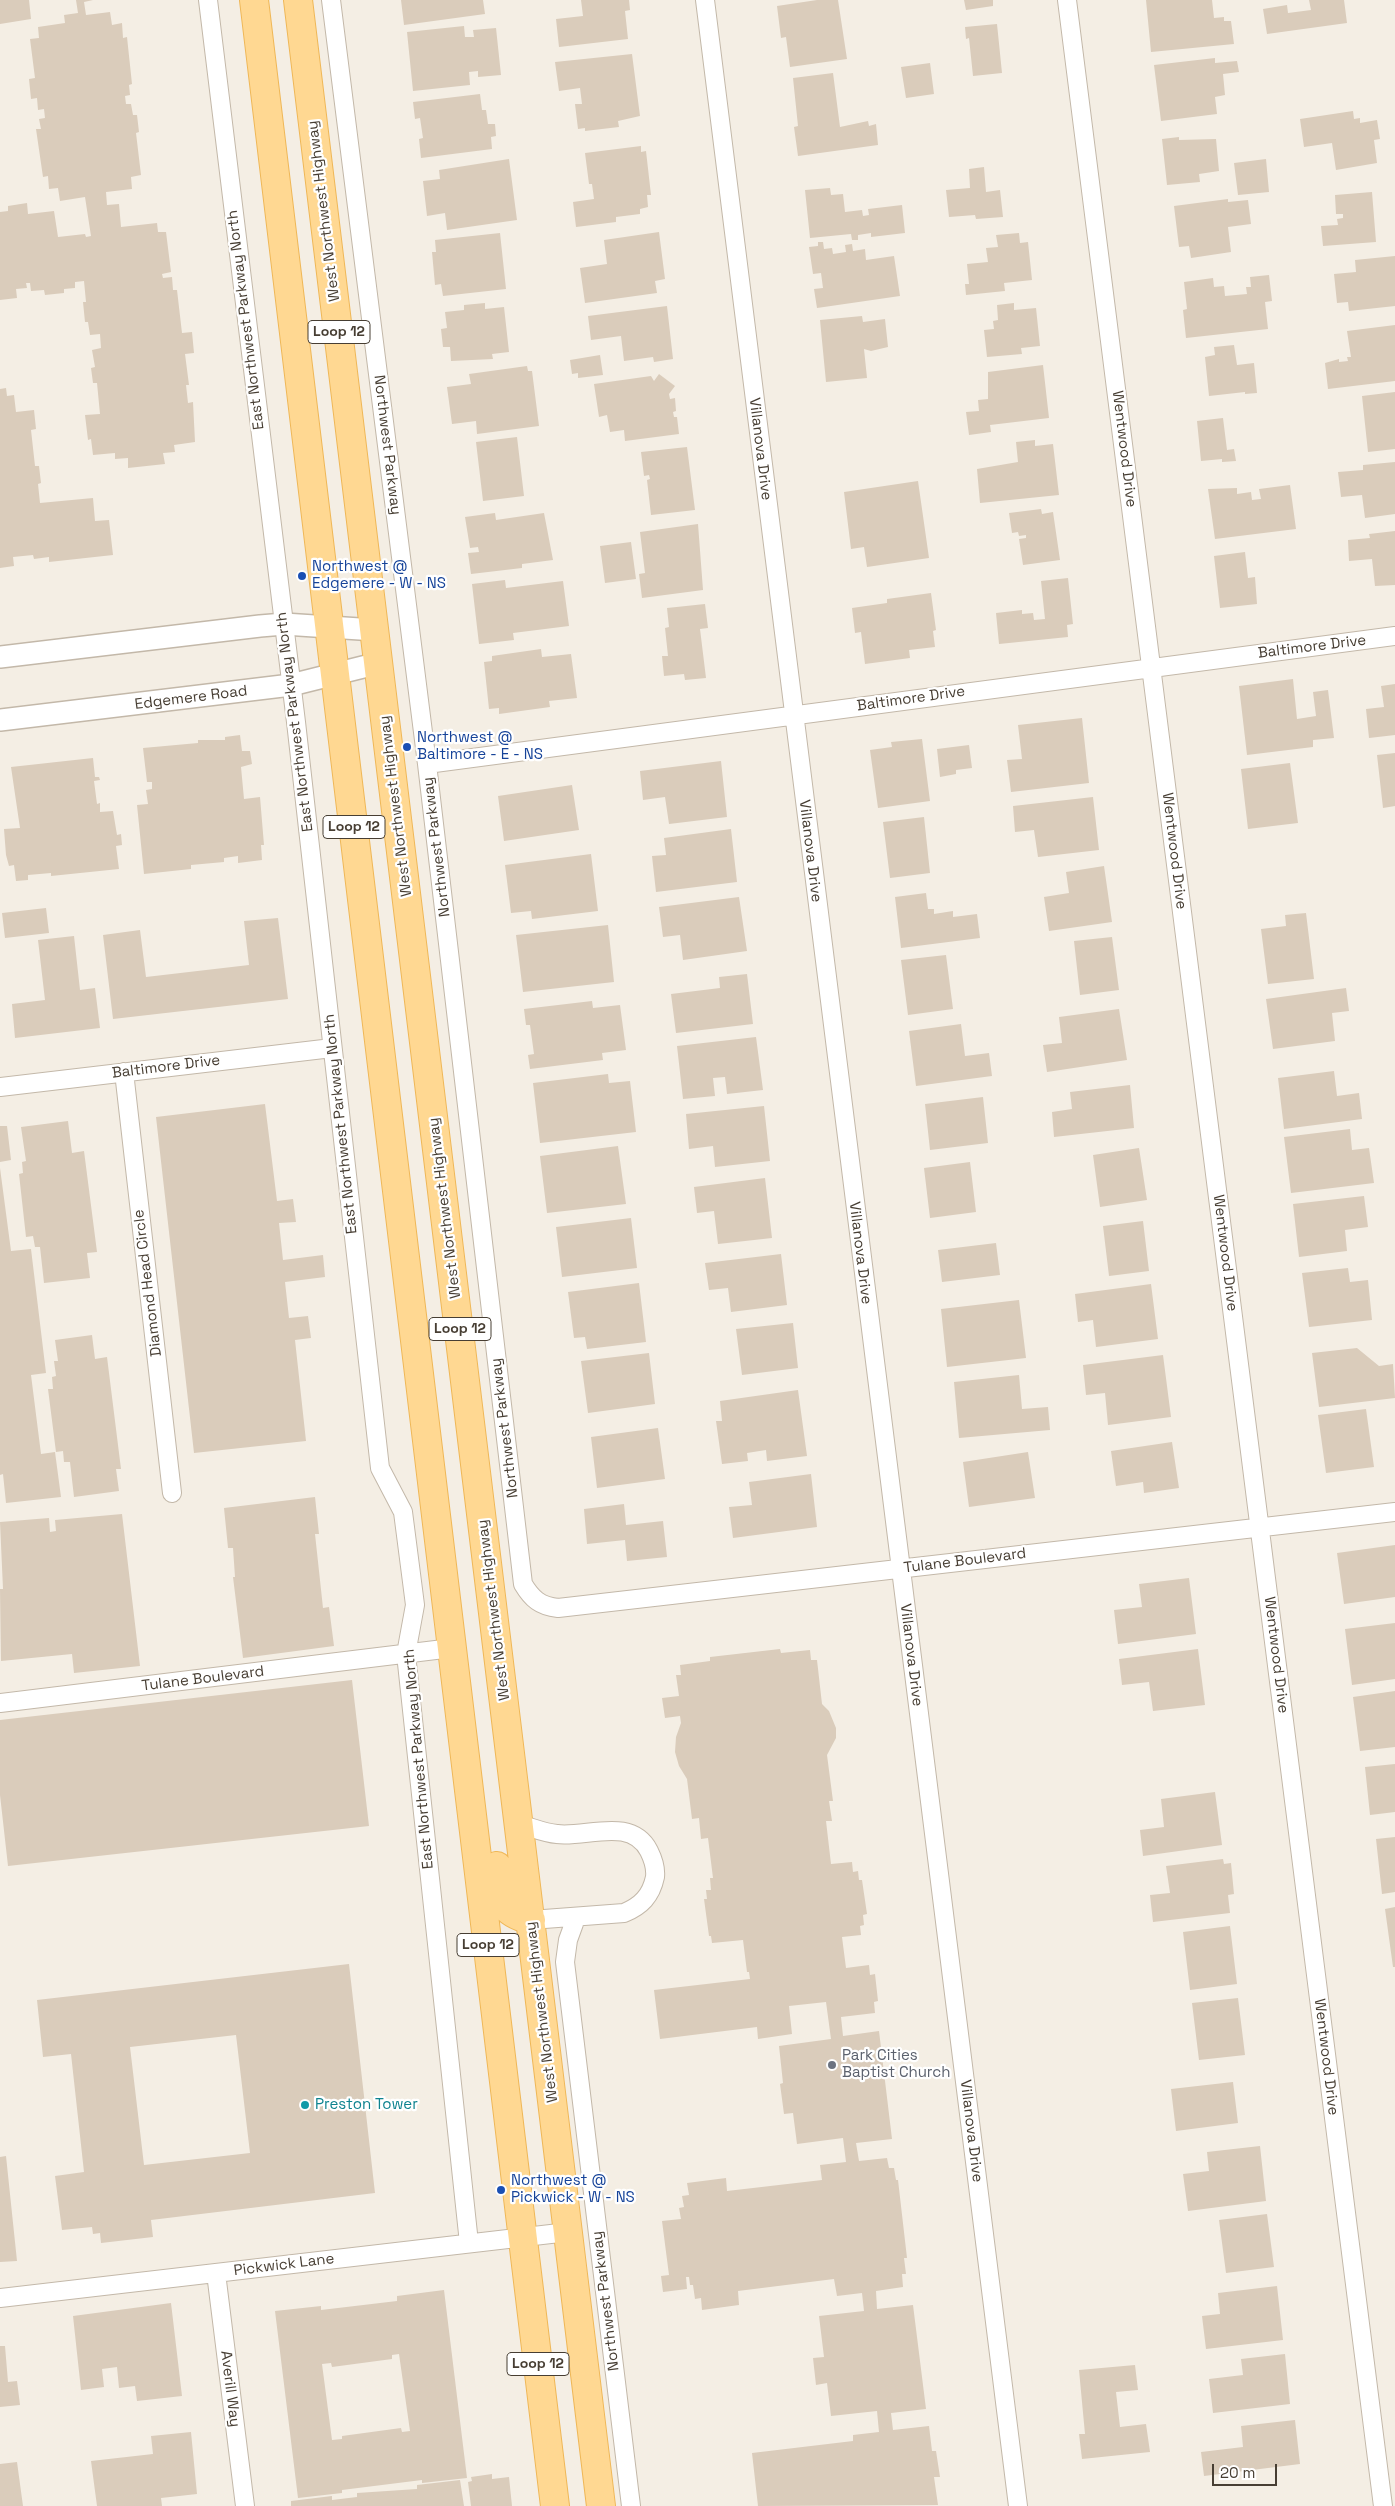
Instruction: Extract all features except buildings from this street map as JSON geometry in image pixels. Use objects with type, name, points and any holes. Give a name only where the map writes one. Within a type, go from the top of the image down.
[{"type":"main road","name":"Loop 12","points":[[254,0],[555,2506]]},
{"type":"main road","name":"West Northwest Highway","points":[[298,0],[601,2506]]},
{"type":"main road","points":[[453,1651],[475,1695],[501,1902],[513,1916],[531,1920]]},
{"type":"street","name":"East Northwest Parkway North","points":[[208,0],[284,624],[380,1468],[403,1512],[414,1605],[406,1654],[469,2243]]},
{"type":"street","name":"Northwest Parkway","points":[[331,0],[427,764],[524,1584],[537,1602]]},
{"type":"street","name":"Villanova Drive","points":[[705,0],[1018,2506]]},
{"type":"street","name":"Wentwood Drive","points":[[1068,0],[1383,2506]]},
{"type":"street","points":[[0,657],[284,624],[375,630]]},
{"type":"street","name":"Baltimore Drive","points":[[427,764],[611,738],[793,716],[1395,636]]},
{"type":"street","name":"Edgemere Road","points":[[0,720],[291,685],[379,663]]},
{"type":"street","name":"Baltimore Drive","points":[[0,1087],[332,1048]]},
{"type":"street","name":"Diamond Head Circle","points":[[124,1072],[172,1493]]},
{"type":"street","name":"Tulane Boulevard","points":[[537,1602],[558,1608],[1395,1512]]},
{"type":"street","name":"Tulane Boulevard","points":[[0,1703],[406,1654],[453,1651]]},
{"type":"street","points":[[520,1824],[557,1834],[613,1830],[626,1832],[638,1838],[654,1860],[653,1887],[636,1908],[624,1913],[531,1920]]},
{"type":"street","name":"Northwest Parkway","points":[[576,1918],[568,1940],[565,1962],[631,2506]]},
{"type":"street","name":"Pickwick Lane","points":[[0,2298],[568,2232]]},
{"type":"street","name":"Averill Way","points":[[216,2273],[245,2506]]},
{"type":"street","points":[[1377,2506],[1395,2504]]},
{"type":"place","name":"Northwest @ Edgemere - W - NS","points":[[302,576]]},
{"type":"place","name":"Northwest @ Baltimore - E - NS","points":[[407,747]]},
{"type":"place","name":"Park Cities Baptist Church","points":[[832,2065]]},
{"type":"place","name":"Preston Tower","points":[[305,2105]]},
{"type":"place","name":"Northwest @ Pickwick - W - NS","points":[[501,2190]]}]
